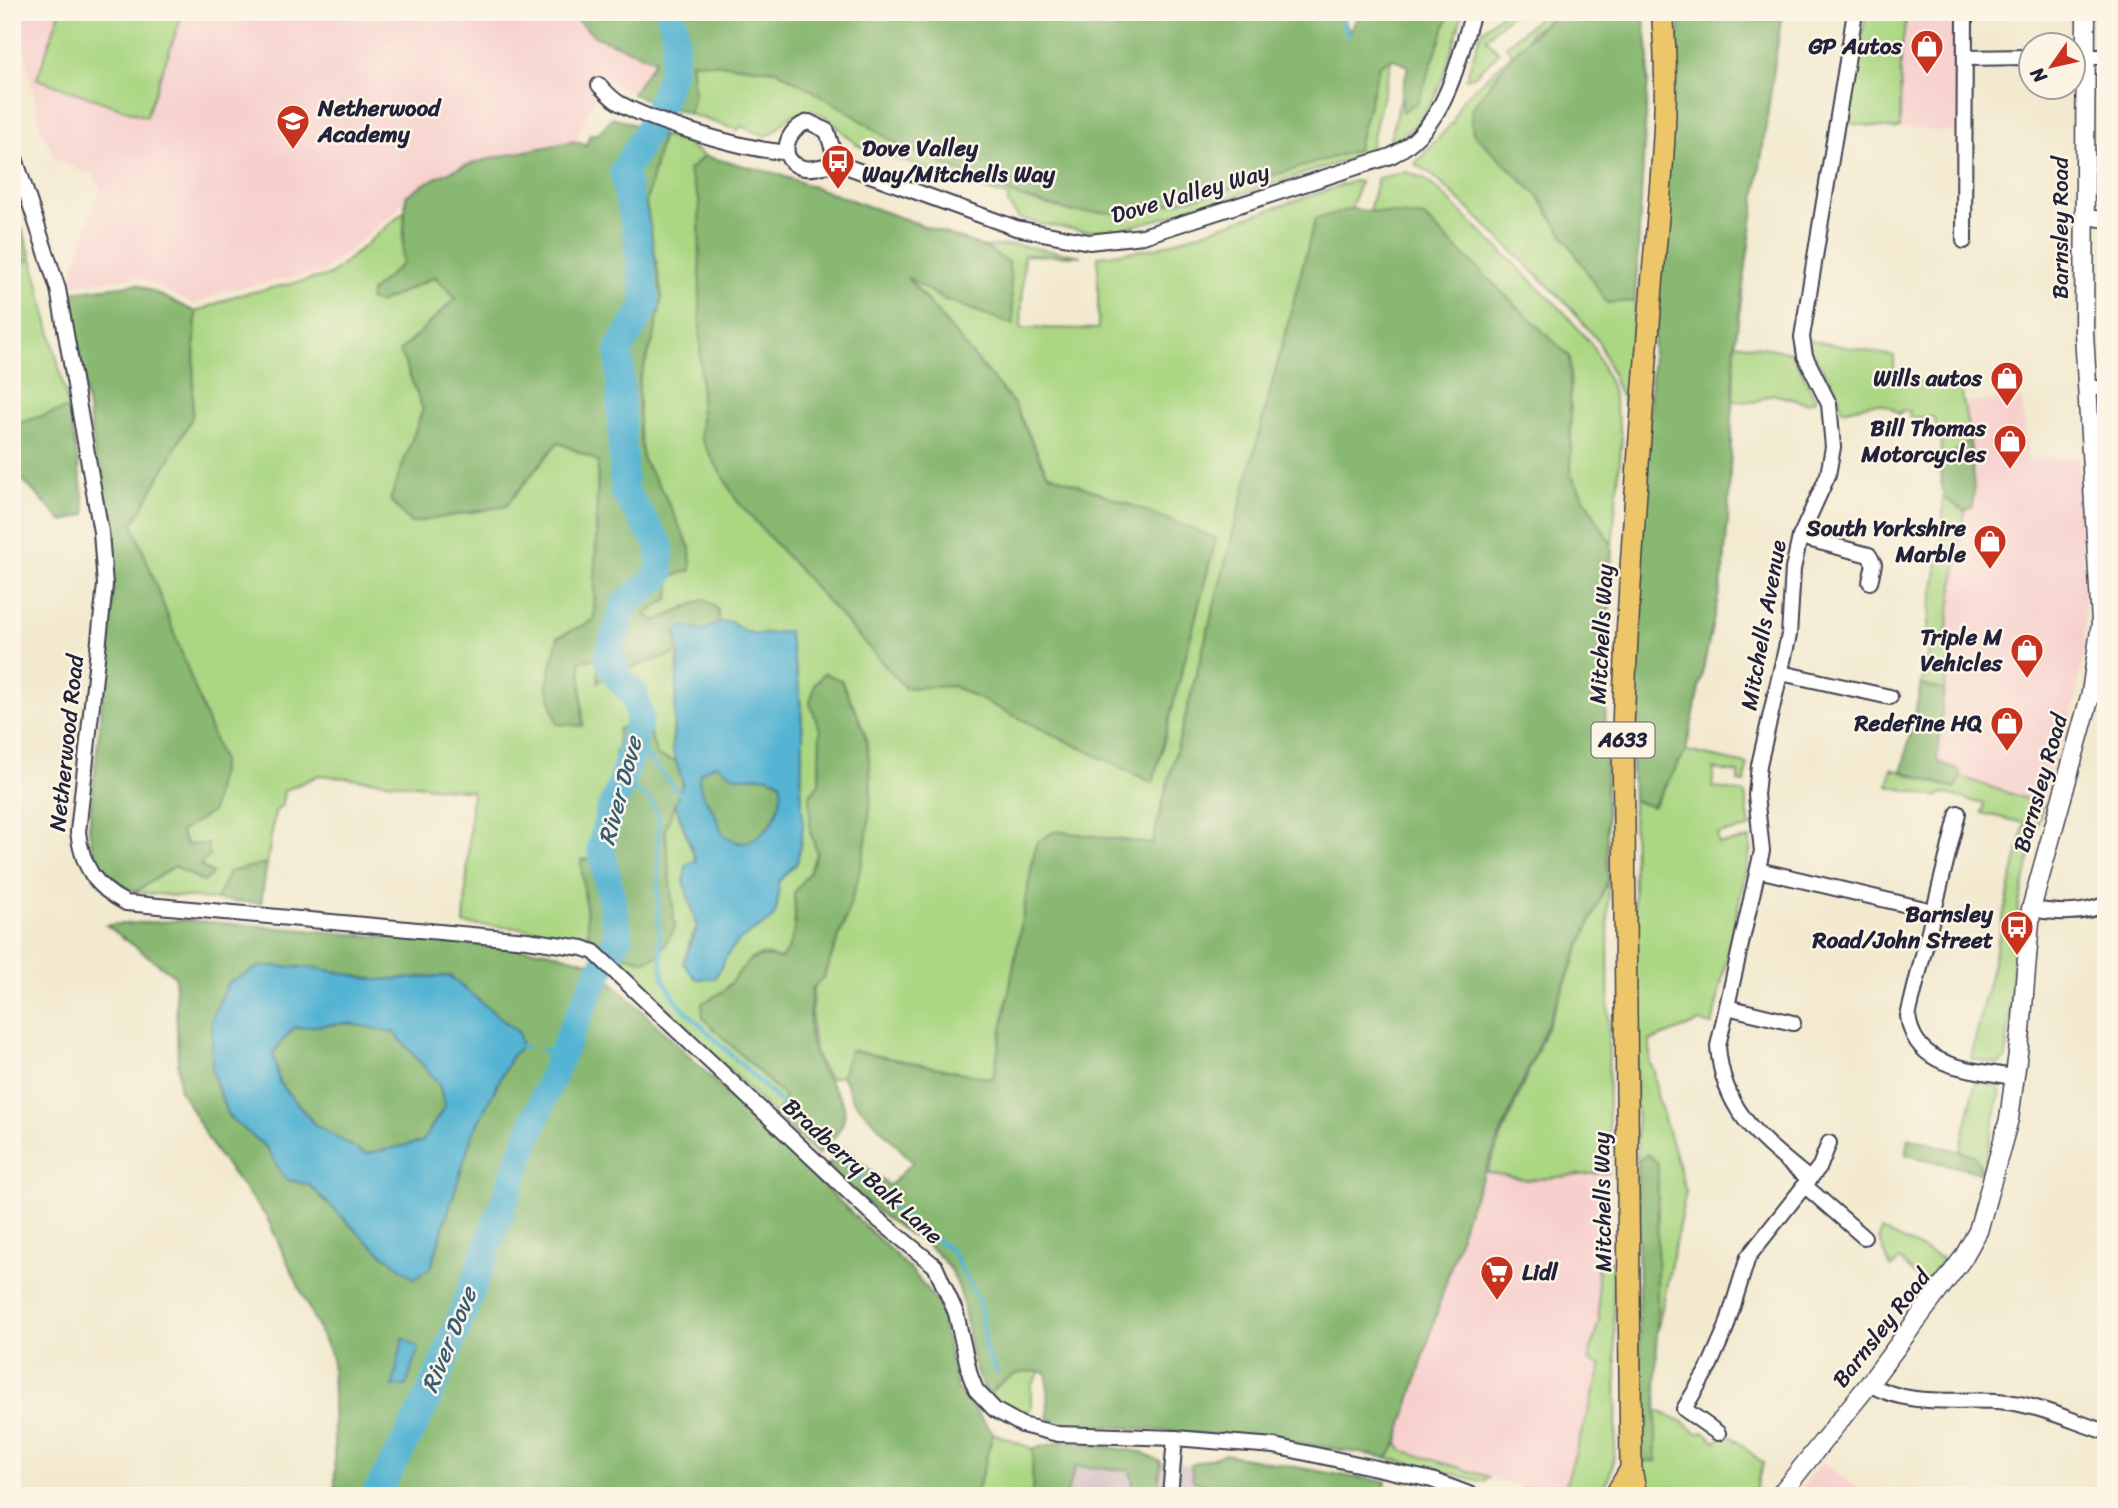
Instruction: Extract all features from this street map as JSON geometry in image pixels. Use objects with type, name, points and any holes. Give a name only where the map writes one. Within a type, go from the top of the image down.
[{"type":"main road","name":"Mitchells Way","points":[[1636,1496],[1631,1469],[1623,729],[1627,618],[1662,152],[1665,39],[1662,12]]},
{"type":"main road","points":[[1615,1496],[1631,1469]]},
{"type":"street","name":"Dove Valley Way","points":[[837,163],[1016,228],[1089,242],[1143,236],[1391,156],[1409,147],[1438,116],[1473,12]]},
{"type":"street","name":"Mitchells Avenue","points":[[1855,12],[1802,337],[1805,356],[1829,404],[1833,447],[1828,475],[1800,537],[1781,673],[1759,765],[1756,795],[1761,827],[1758,870],[1718,1046],[1721,1077],[1728,1095],[1748,1126],[1864,1237]]},
{"type":"street","points":[[1964,241],[1965,12]]},
{"type":"street","name":"Barnsley Road","points":[[2083,32],[2086,12]]},
{"type":"street","points":[[1965,58],[2016,57]]},
{"type":"street","points":[[2086,57],[2106,57]]},
{"type":"street","points":[[599,85],[622,104],[688,128],[743,145],[786,152]]},
{"type":"street","name":"Barnsley Road","points":[[1779,1496],[1950,1278],[1978,1231],[2001,1151],[2016,1078],[2031,909],[2091,692],[2103,623],[2097,388],[2084,333],[2080,102]]},
{"type":"street","points":[[800,124],[817,124],[831,138],[837,163],[806,169],[792,162],[786,152],[787,139],[792,129],[800,124]]},
{"type":"street","name":"Netherwood Road","points":[[12,149],[58,289],[101,532],[105,585],[78,832],[81,857],[89,873],[100,887],[126,903],[527,940],[594,952]]},
{"type":"street","points":[[2084,216],[2106,219]]},
{"type":"street","points":[[1800,537],[1869,555],[1874,564],[1870,582]]},
{"type":"street","points":[[1781,673],[1890,697]]},
{"type":"street","points":[[1958,813],[1908,1016],[1912,1037],[1926,1055],[1937,1060],[2016,1078]]},
{"type":"street","points":[[1758,870],[1933,911]]},
{"type":"street","points":[[2031,909],[2056,913],[2093,909],[2106,904]]},
{"type":"street","name":"Bradberry Balk Lane","points":[[594,952],[865,1208],[935,1266],[952,1299],[976,1390],[995,1410],[1022,1425],[1058,1434],[1175,1438],[1274,1446],[1432,1480],[1474,1496]]},
{"type":"street","points":[[1727,1007],[1793,1023]]},
{"type":"street","points":[[1718,1433],[1684,1409],[1709,1367],[1726,1328],[1748,1257],[1819,1166],[1829,1143]]},
{"type":"street","points":[[1869,1384],[1889,1395],[1918,1401],[2008,1402],[2106,1432]]},
{"type":"street","points":[[1170,1496],[1175,1438]]},
{"type":"shaded area","name":"Netherwood Academy","points":[[17,12],[567,12],[596,37],[656,60],[632,94],[604,78],[575,141],[468,165],[429,179],[406,196],[396,211],[323,272],[227,290],[194,305],[139,277],[72,284],[70,279],[100,189],[93,175],[57,161],[40,127]]},
{"type":"shaded area","points":[[1907,12],[1959,12],[1959,133],[1900,127],[1901,53]]},
{"type":"shaded area","points":[[2022,398],[2028,459],[2078,458],[2085,595],[2084,654],[2074,704],[2042,813],[1922,781],[1965,511],[1972,507],[1974,490],[1970,440],[1961,403]]},
{"type":"shaded area","points":[[1487,1172],[1528,1180],[1609,1172],[1611,1261],[1597,1261],[1599,1321],[1589,1361],[1602,1365],[1564,1491],[1523,1488],[1400,1449],[1398,1441],[1466,1216]]},
{"type":"shaded area","points":[[1161,1462],[1191,1465],[1193,1481],[1249,1496],[1157,1496]]},
{"type":"shaded area","points":[[1823,1462],[1867,1496],[1796,1496]]},
{"type":"shaded area","points":[[1075,1466],[1131,1470],[1136,1496],[1066,1496]]},
{"type":"green space","points":[[60,12],[183,12],[146,117],[37,79]]},
{"type":"green space","points":[[567,12],[1340,12],[1350,31],[1361,12],[1450,12],[1418,102],[1402,112],[1402,93],[1408,66],[1392,58],[1379,66],[1357,150],[1223,191],[1132,213],[1074,212],[1023,198],[893,142],[844,109],[776,70],[691,61],[694,92],[689,114],[632,94],[655,60],[596,37]]},
{"type":"green space","points":[[1450,12],[1463,12],[1440,86],[1421,118],[1408,132],[1392,143],[1390,139],[1402,93],[1402,111],[1418,102]]},
{"type":"green space","points":[[1503,12],[1513,12],[1486,38],[1499,53],[1473,77],[1466,79],[1481,32]]},
{"type":"green space","points":[[1545,12],[1561,12],[1531,32],[1473,132],[1538,196],[1607,302],[1635,301],[1629,416],[1599,342],[1569,306],[1430,173],[1415,164],[1453,122],[1461,101],[1512,54],[1506,46]]},
{"type":"green space","points":[[1561,12],[1643,12],[1649,59],[1635,301],[1607,303],[1538,196],[1473,133],[1471,110],[1481,96],[1522,45]]},
{"type":"green space","points":[[1680,12],[1782,12],[1735,343],[1728,521],[1723,574],[1686,751],[1652,807],[1633,800],[1630,724],[1672,43],[1679,35]]},
{"type":"green space","points":[[1866,12],[1907,12],[1901,53],[1900,127],[1894,129],[1847,123]]},
{"type":"green space","points":[[1392,58],[1370,149],[1365,154],[1182,213],[1121,229],[1085,231],[1019,218],[1008,204],[1009,197],[857,145],[827,117],[811,111],[791,115],[773,133],[765,136],[741,126],[738,130],[689,114],[694,92],[691,61],[776,70],[893,141],[1023,198],[1074,212],[1357,150],[1379,66]]},
{"type":"green space","points":[[613,117],[662,135],[646,203],[662,297],[654,337],[639,381],[639,429],[643,460],[663,492],[690,548],[691,570],[671,577],[669,598],[645,615],[657,621],[705,599],[718,610],[719,622],[703,632],[676,631],[679,652],[598,682],[598,658],[580,661],[583,726],[557,724],[547,685],[558,637],[594,620],[598,461],[558,442],[506,506],[411,523],[390,500],[423,409],[400,351],[456,298],[435,277],[379,303],[369,300],[371,292],[402,264],[406,196],[445,174],[487,160],[575,141],[586,146],[590,134],[598,134]]},
{"type":"green space","points":[[662,135],[685,143],[704,156],[689,171],[699,199],[904,688],[953,686],[1153,783],[1216,538],[1047,473],[1014,404],[905,275],[941,298],[1009,263],[984,247],[1016,245],[1081,256],[1024,255],[1021,328],[1098,329],[1098,256],[1156,248],[1354,181],[1360,182],[1351,209],[1315,219],[1152,844],[1055,831],[1036,843],[993,1079],[851,1051],[842,1075],[830,1079],[817,1058],[812,1036],[813,988],[823,978],[845,922],[871,793],[866,737],[841,680],[810,703],[820,730],[819,784],[810,795],[810,831],[817,852],[810,871],[794,893],[795,919],[790,945],[781,959],[763,954],[750,959],[703,1018],[785,1097],[776,1116],[643,985],[602,949],[645,961],[675,928],[665,829],[675,804],[696,861],[692,908],[697,927],[688,946],[715,978],[735,944],[774,915],[778,882],[797,863],[803,827],[803,735],[799,686],[788,631],[751,633],[731,622],[719,622],[718,610],[687,606],[657,621],[645,615],[671,577],[690,569],[690,548],[663,492],[643,460],[639,429],[639,381],[654,337],[662,297],[646,203]]},
{"type":"green space","points":[[704,156],[777,174],[984,247],[1009,263],[1014,325],[941,298],[907,277],[1014,404],[1047,473],[1216,538],[1153,783],[953,686],[905,688],[737,501],[701,439],[699,199],[688,171]]},
{"type":"green space","points":[[1406,172],[1424,179],[1439,191],[1564,312],[1593,346],[1611,386],[1622,438],[1612,546],[1571,475],[1570,357],[1369,211],[1378,178]]},
{"type":"green space","points":[[12,200],[32,258],[12,271]]},
{"type":"green space","points":[[1351,209],[1424,217],[1570,357],[1571,475],[1612,546],[1605,733],[1608,880],[1466,1216],[1398,1441],[1388,1458],[1277,1439],[1058,1423],[1048,1418],[1047,1373],[1038,1371],[1015,1375],[988,1395],[973,1362],[960,1292],[943,1260],[931,1248],[879,1213],[827,1165],[847,1151],[889,1186],[913,1162],[853,1100],[842,1075],[850,1050],[993,1079],[1036,843],[1055,831],[1152,844],[1315,219]]},
{"type":"green space","points":[[405,211],[402,264],[371,292],[379,303],[435,277],[456,298],[400,351],[423,409],[391,500],[411,523],[506,506],[558,442],[598,461],[594,620],[558,637],[583,726],[580,661],[599,658],[598,681],[679,652],[672,749],[676,762],[657,756],[615,751],[616,788],[608,857],[581,860],[589,938],[520,928],[464,924],[472,791],[319,775],[284,791],[282,805],[275,812],[267,863],[229,872],[216,900],[135,892],[175,866],[203,882],[212,873],[200,865],[180,832],[133,524],[192,418],[196,312],[235,296],[330,275]]},
{"type":"green space","points":[[32,258],[69,408],[12,425],[12,271]]},
{"type":"green space","points":[[137,284],[196,312],[192,418],[133,524],[222,760],[212,812],[180,832],[186,845],[208,844],[210,856],[200,865],[212,874],[204,882],[175,866],[135,892],[102,867],[93,850],[89,828],[114,587],[71,292]]},
{"type":"green space","points":[[1809,340],[1894,356],[1894,382],[1960,382],[1970,440],[1940,465],[1941,443],[1934,417],[1909,417],[1910,411],[1903,410],[1899,414],[1886,405],[1879,404],[1842,410],[1836,390],[1810,351]]},
{"type":"green space","points":[[1735,343],[1792,352],[1816,400],[1807,403],[1772,394],[1755,402],[1733,401]]},
{"type":"green space","points":[[69,408],[86,514],[63,522],[12,469],[12,425]]},
{"type":"green space","points":[[1970,440],[1974,490],[1972,507],[1965,511],[1943,497],[1940,465]]},
{"type":"green space","points":[[1943,497],[1965,511],[1944,648],[1952,652],[1944,690],[1921,685],[1932,637],[1926,635],[1943,534]]},
{"type":"green space","points":[[824,673],[841,680],[862,724],[870,771],[870,802],[868,832],[854,891],[823,978],[812,989],[810,1038],[815,1057],[844,1108],[843,1121],[835,1136],[817,1155],[776,1116],[785,1097],[703,1018],[702,1003],[724,990],[754,958],[781,959],[790,945],[795,919],[794,893],[810,871],[817,852],[810,831],[810,795],[819,784],[820,730],[810,703],[815,684]]},
{"type":"green space","points":[[1921,685],[1944,690],[1937,761],[1960,771],[1961,777],[1955,789],[1902,771]]},
{"type":"green space","points":[[647,722],[657,756],[676,762],[683,783],[665,829],[675,928],[658,956],[645,961],[602,949],[589,938],[581,860],[608,857],[616,788],[618,729]]},
{"type":"green space","points":[[1686,751],[1747,764],[1745,783],[1738,782],[1738,773],[1714,769],[1712,787],[1745,793],[1750,828],[1717,834],[1719,844],[1750,839],[1750,852],[1712,1025],[1700,1022],[1650,1041],[1650,1063],[1654,1070],[1657,1095],[1686,1191],[1656,1337],[1658,1163],[1637,1162],[1633,800],[1653,807]]},
{"type":"green space","points":[[716,764],[736,776],[761,776],[780,782],[779,805],[774,818],[758,837],[747,842],[736,842],[721,831],[699,780],[699,773]]},
{"type":"green space","points":[[1892,769],[1955,789],[1961,777],[2044,805],[2037,826],[1982,813],[1984,804],[1943,793],[1937,797],[1888,786]]},
{"type":"green space","points":[[2024,826],[2036,830],[2018,909],[2006,1059],[1998,1065],[1971,1058]]},
{"type":"green space","points":[[267,863],[261,903],[216,900],[229,872]]},
{"type":"green space","points":[[1608,880],[1609,1172],[1528,1180],[1487,1172]]},
{"type":"green space","points":[[188,920],[547,951],[592,963],[913,1272],[939,1305],[957,1388],[993,1433],[976,1496],[332,1496],[335,1484],[332,1358],[267,1218],[215,1151],[179,1088],[175,976],[106,925]],"holes":[[[262,966],[317,968],[376,980],[449,976],[519,1033],[521,1046],[511,1057],[472,1135],[431,1267],[370,1244],[309,1185],[285,1179],[267,1148],[228,1116],[212,1071],[212,1018],[228,983]]]},
{"type":"green space","points":[[348,1023],[395,1033],[439,1084],[445,1106],[422,1142],[365,1154],[314,1124],[279,1082],[273,1053],[293,1028]]},
{"type":"green space","points":[[1976,1081],[1997,1086],[2000,1091],[1983,1173],[1974,1155],[1960,1150]]},
{"type":"green space","points":[[1909,1138],[1974,1155],[1983,1173],[1906,1155]]},
{"type":"green space","points":[[1647,1154],[1658,1163],[1656,1461],[1641,1462],[1637,1162]]},
{"type":"green space","points":[[1881,1230],[1943,1259],[1918,1295],[1924,1284],[1900,1260],[1891,1268],[1879,1239]]},
{"type":"green space","points":[[1597,1260],[1611,1261],[1617,1408],[1613,1463],[1608,1479],[1594,1496],[1527,1496],[1523,1488],[1564,1490],[1602,1365],[1588,1361],[1599,1321]]},
{"type":"green space","points":[[1034,1370],[1040,1372],[1031,1387],[1031,1408],[1024,1417],[1005,1410],[988,1395],[1005,1377]]},
{"type":"green space","points":[[1655,1410],[1682,1421],[1697,1433],[1705,1432],[1716,1442],[1726,1432],[1763,1463],[1753,1496],[1650,1496],[1648,1490],[1642,1491],[1641,1462],[1656,1460]]},
{"type":"green space","points":[[993,1433],[1033,1449],[1032,1496],[976,1496]]},
{"type":"green space","points":[[1063,1441],[1142,1452],[1161,1462],[1157,1496],[1136,1496],[1130,1470],[1076,1466],[1066,1496],[1032,1496],[1033,1449]]},
{"type":"green space","points":[[1398,1441],[1401,1450],[1489,1477],[1484,1482],[1388,1458]]},
{"type":"green space","points":[[1225,1454],[1386,1481],[1382,1496],[1249,1496],[1193,1481],[1191,1465]]},
{"type":"water","points":[[719,622],[731,622],[751,633],[788,631],[799,686],[803,735],[803,827],[797,863],[778,882],[774,915],[735,945],[715,978],[696,979],[683,963],[697,927],[684,882],[686,865],[696,860],[675,804],[683,783],[672,749],[679,652],[676,631],[685,626],[703,632]],"holes":[[[716,764],[736,776],[762,776],[780,782],[781,793],[774,818],[758,837],[747,842],[736,842],[723,834],[701,790],[699,780],[700,773]]]},
{"type":"water","points":[[262,966],[317,968],[376,980],[449,976],[519,1033],[521,1046],[511,1057],[472,1135],[431,1267],[415,1279],[370,1244],[309,1185],[285,1179],[267,1148],[228,1116],[212,1071],[212,1018],[228,983]],"holes":[[[348,1023],[395,1033],[439,1084],[445,1106],[422,1142],[365,1154],[314,1124],[279,1082],[273,1053],[293,1028]]]},
{"type":"water","points":[[403,1338],[419,1348],[406,1386],[393,1386]]},
{"type":"waterway","name":"River Dove","points":[[375,1496],[437,1378],[543,1098],[591,989],[619,936],[601,847],[609,813],[622,783],[640,717],[634,694],[619,679],[608,657],[624,605],[660,575],[660,546],[624,491],[619,348],[646,305],[636,230],[623,172],[655,116],[671,73],[675,31],[670,12]]},
{"type":"waterway","points":[[1338,12],[1349,36]]},
{"type":"waterway","points":[[634,742],[679,793]]},
{"type":"waterway","points":[[622,783],[649,798],[659,817],[658,920],[663,978],[678,1003],[825,1146]]},
{"type":"waterway","points":[[521,1046],[526,1047]]},
{"type":"waterway","points":[[542,1050],[564,1054]]},
{"type":"waterway","points":[[841,1161],[885,1203],[952,1251],[980,1304],[986,1351],[997,1372]]},
{"type":"place","name":"GP Autos","points":[[1927,76]]},
{"type":"place","name":"Netherwood Academy","points":[[293,151]]},
{"type":"place","name":"Dove Valley Way/Mitchells Way","points":[[838,191]]},
{"type":"place","name":"Wills autos","points":[[2007,408]]},
{"type":"place","name":"Bill Thomas Motorcycles","points":[[2010,471]]},
{"type":"place","name":"South Yorkshire Marble","points":[[1990,571]]},
{"type":"place","name":"Triple M Vehicles","points":[[2027,680]]},
{"type":"place","name":"Redefine HQ","points":[[2007,753]]},
{"type":"place","name":"Barnsley Road/John Street","points":[[2017,957]]},
{"type":"place","name":"Lidl","points":[[1497,1302]]}]
